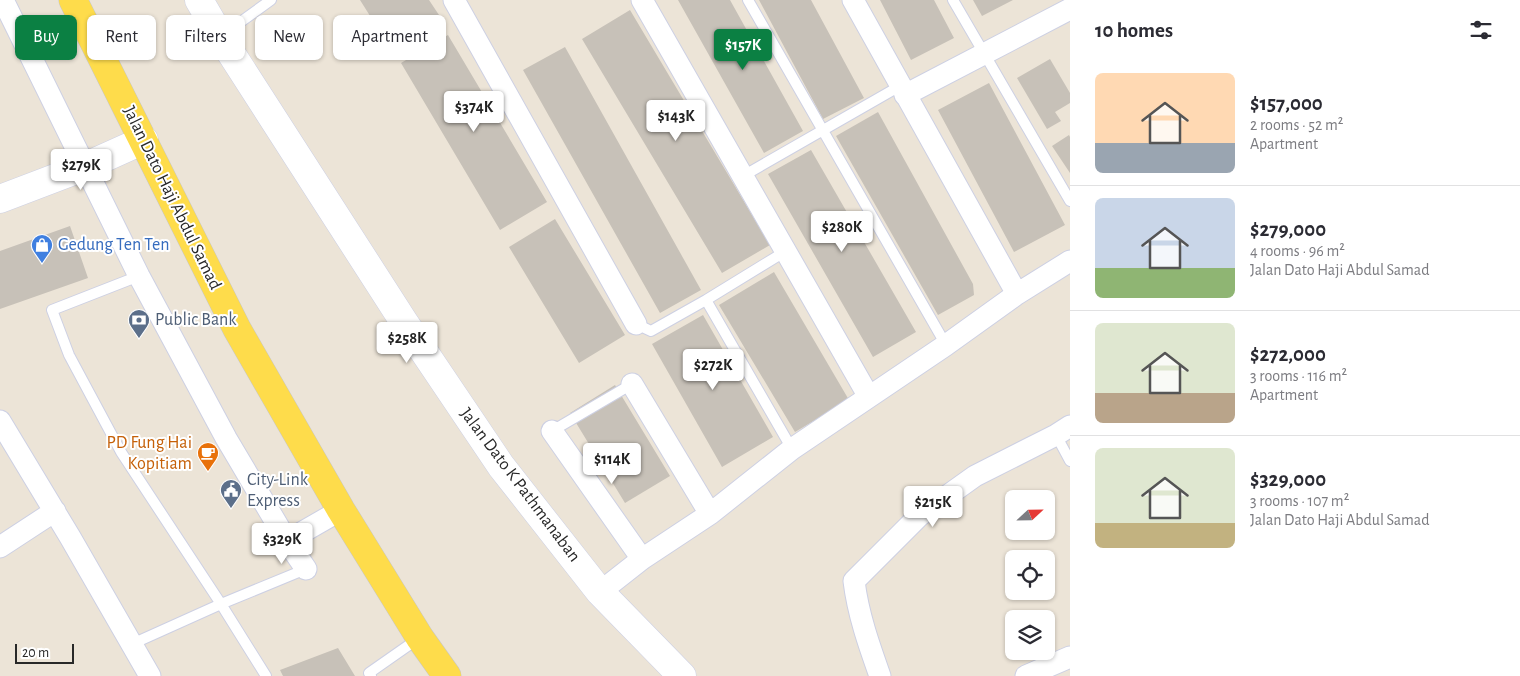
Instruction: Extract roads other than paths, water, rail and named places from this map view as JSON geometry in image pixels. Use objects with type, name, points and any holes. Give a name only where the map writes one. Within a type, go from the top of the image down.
[{"type":"main road","name":"Jalan Dato Haji Abdul Samad","points":[[73,0],[237,329],[341,510],[420,638],[447,676]]},
{"type":"street","points":[[3,0],[139,276],[226,438],[287,541],[306,569]]},
{"type":"street","name":"Jalan Dato K Pathmanaban","points":[[199,0],[208,15]]},
{"type":"street","points":[[454,0],[636,324]]},
{"type":"street","points":[[642,0],[869,397]]},
{"type":"street","points":[[853,0],[1017,294]]},
{"type":"street","points":[[903,90],[984,54],[1070,8]]},
{"type":"street","name":"Jalan Dato K Pathmanaban","points":[[235,60],[404,322],[501,466],[600,592],[682,676]]},
{"type":"street","points":[[0,199],[84,167],[144,140]]},
{"type":"street","points":[[600,592],[642,560],[710,514],[792,449],[946,346],[1017,294],[1070,261]]},
{"type":"street","points":[[632,384],[710,514]]},
{"type":"street","points":[[0,421],[150,676]]},
{"type":"street","points":[[880,676],[868,644],[856,598],[854,581],[919,516],[975,476],[1063,430]]},
{"type":"street","points":[[552,431],[642,560]]},
{"type":"street","points":[[287,541],[341,510]]},
{"type":"street","points":[[0,547],[54,511]]},
{"type":"street","points":[[1026,676],[1070,657]]},
{"type":"lane","points":[[245,18],[271,0]]},
{"type":"lane","points":[[748,0],[946,346]]},
{"type":"lane","points":[[953,0],[1070,201]]},
{"type":"lane","points":[[743,176],[822,130],[903,90]]},
{"type":"lane","points":[[636,324],[651,331],[786,251]]},
{"type":"lane","points":[[139,276],[52,310],[69,355],[121,452],[266,676]]},
{"type":"lane","points":[[706,300],[792,449]]},
{"type":"lane","points":[[552,431],[632,384]]},
{"type":"lane","points":[[1063,430],[1070,461]]},
{"type":"lane","points":[[132,644],[221,604],[306,569]]},
{"type":"lane","points":[[371,676],[369,673],[420,638]]},
{"type":"place","name":"Gedung Ten Ten","points":[[42,264]]},
{"type":"place","name":"Public Bank","points":[[139,339]]},
{"type":"place","name":"PD Fung Hai Kopitiam","points":[[208,472]]},
{"type":"place","name":"City-Link Express","points":[[231,509]]}]
